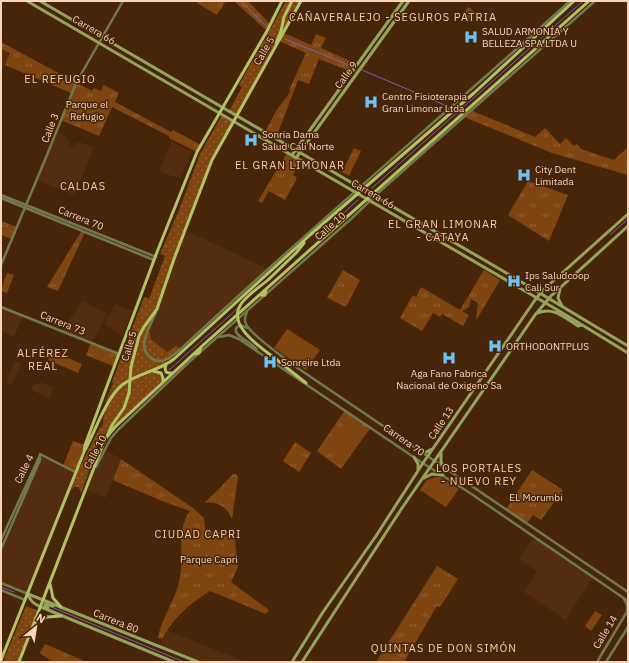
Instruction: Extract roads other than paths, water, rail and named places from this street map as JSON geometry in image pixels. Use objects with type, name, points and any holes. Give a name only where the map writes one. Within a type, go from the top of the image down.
[{"type":"main road","name":"Carrera 66","points":[[27,1],[537,298],[628,353]]},
{"type":"main road","name":"Carrera 66","points":[[40,1],[549,298],[563,308],[628,346]]},
{"type":"main road","name":"Calle 5","points":[[1,660],[84,452],[85,445],[119,354],[197,152],[283,1]]},
{"type":"main road","points":[[272,54],[281,31],[284,17],[292,1]]},
{"type":"main road","name":"Calle 5","points":[[19,662],[106,438],[112,425],[124,408],[129,393],[133,356],[141,331],[157,309],[174,259],[212,160],[301,1]]},
{"type":"main road","name":"Calle 9","points":[[292,155],[403,1]]},
{"type":"main road","name":"Calle 9","points":[[296,158],[409,1]]},
{"type":"main road","name":"Calle 10","points":[[84,452],[91,435],[113,396],[123,385],[167,364],[173,357],[198,337],[200,333],[254,283],[574,1]]},
{"type":"main road","name":"Calle 10","points":[[106,438],[115,427],[201,347],[540,47],[589,1]]},
{"type":"main road","points":[[376,37],[376,48]]},
{"type":"main road","points":[[362,57],[371,53]]},
{"type":"main road","name":"Calle 13","points":[[292,662],[434,446],[540,293],[628,214]]},
{"type":"main road","name":"Calle 13","points":[[302,662],[441,451],[535,315],[549,298],[628,226]]},
{"type":"main road","points":[[306,384],[244,331],[239,324],[237,317],[238,310],[243,301],[296,253],[310,235]]},
{"type":"main road","points":[[312,252],[313,248]]},
{"type":"main road","points":[[303,256],[308,256]]},
{"type":"main road","points":[[561,287],[558,298],[563,308]]},
{"type":"main road","points":[[260,294],[265,295],[266,289]]},
{"type":"main road","points":[[535,315],[543,311],[553,311],[578,326],[582,325]]},
{"type":"main road","points":[[619,347],[622,343]]},
{"type":"main road","points":[[194,354],[199,353],[201,347]]},
{"type":"main road","points":[[167,364],[165,368],[166,372],[169,374],[173,373]]},
{"type":"main road","points":[[150,372],[158,372],[162,375],[163,380],[159,387]]},
{"type":"main road","points":[[418,450],[426,452],[431,450],[434,446]]},
{"type":"main road","points":[[441,451],[440,460],[444,468]]},
{"type":"main road","points":[[414,457],[418,464],[417,472]]},
{"type":"main road","points":[[423,479],[432,474],[443,475]]},
{"type":"main road","points":[[50,582],[52,596],[61,607]]},
{"type":"main road","name":"Carrera 80","points":[[28,594],[198,662]]},
{"type":"main road","name":"Carrera 80","points":[[28,594],[32,602],[40,607],[174,662]]},
{"type":"main road","points":[[61,607],[46,604],[45,606],[61,616]]},
{"type":"main road","points":[[33,626],[47,617],[61,616]]},
{"type":"street","name":"Calle 3","points":[[1,265],[48,155],[76,83],[123,1]]},
{"type":"street","name":"Calle 10","points":[[527,42],[570,1]]},
{"type":"street","name":"Calle 10","points":[[540,47],[595,1]]},
{"type":"street","name":"Calle 10","points":[[254,283],[356,193]]},
{"type":"street","name":"Carrera 70","points":[[1,195],[155,259]]},
{"type":"street","name":"Carrera 70","points":[[1,198],[26,206]]},
{"type":"street","name":"Calle 10","points":[[91,477],[104,449],[119,429],[199,353],[265,295],[368,200]]},
{"type":"street","name":"Carrera 73","points":[[1,307],[119,354]]},
{"type":"street","points":[[250,308],[245,319],[246,324],[251,330]]},
{"type":"street","points":[[157,309],[145,341],[145,352],[157,361],[165,361],[173,357]]},
{"type":"street","points":[[251,330],[241,325],[237,327],[236,330],[238,336],[255,347],[258,352]]},
{"type":"street","name":"Carrera 70","points":[[251,330],[277,353],[299,369],[434,462],[628,591]]},
{"type":"street","name":"Calle 10","points":[[173,357],[200,333]]},
{"type":"street","name":"Carrera 70","points":[[208,346],[220,337],[229,335],[237,338],[388,438],[430,468],[470,493],[628,601]]},
{"type":"street","points":[[388,438],[392,438],[393,434],[391,432]]},
{"type":"street","points":[[40,454],[75,472]]},
{"type":"street","name":"Calle 4","points":[[1,540],[40,454]]},
{"type":"street","name":"Calle 4","points":[[1,549],[40,460],[40,454]]},
{"type":"street","points":[[470,493],[471,489],[474,488]]},
{"type":"street","points":[[576,566],[581,565],[580,560]]},
{"type":"street","name":"Carrera 80","points":[[1,583],[28,594]]},
{"type":"street","points":[[1,590],[25,600]]},
{"type":"street","points":[[620,596],[626,603],[627,611]]},
{"type":"street","name":"Calle 14","points":[[597,662],[627,611]]},
{"type":"street","name":"Calle 14","points":[[606,662],[628,627]]},
{"type":"waterway","points":[[240,1],[264,24]]},
{"type":"waterway","points":[[372,188],[583,1]]},
{"type":"waterway","points":[[285,39],[351,66]]},
{"type":"waterway","points":[[362,70],[447,106]]},
{"type":"waterway","points":[[319,235],[358,200]]},
{"type":"waterway","points":[[610,235],[628,219]]},
{"type":"waterway","points":[[169,370],[237,309]]},
{"type":"waterway","points":[[1,587],[14,592]]},
{"type":"waterway","points":[[49,606],[184,662]]},
{"type":"place","name":"SALUD ARMONÍA Y BELLEZA SPA LTDA U","points":[[471,37]]},
{"type":"place","name":"Centro Fisioterapia Gran Limonar Ltda","points":[[371,102]]},
{"type":"place","name":"Sonria Dama Salud Cali Norte","points":[[251,140]]},
{"type":"place","name":"City Dent Limitada","points":[[524,175]]},
{"type":"place","name":"Ips Saludcoop Cali Sur","points":[[514,281]]},
{"type":"place","name":"ORTHODONTPLUS","points":[[495,346]]},
{"type":"place","name":"Aga Fano Fabrica Nacional de Oxigeno Sa","points":[[449,358]]},
{"type":"place","name":"Sonreire Ltda","points":[[270,362]]},
{"type":"district","name":"CAÑAVERALEJO - SEGUROS PATRIA","points":[[393,17]]},
{"type":"district","name":"EL REFUGIO","points":[[60,79]]},
{"type":"district","name":"EL GRAN LIMONAR","points":[[290,165]]},
{"type":"district","name":"CALDAS","points":[[83,186]]},
{"type":"district","name":"EL GRAN LIMONAR - CATAYA","points":[[443,230]]},
{"type":"district","name":"ALFÉREZ REAL","points":[[43,359]]},
{"type":"district","name":"LOS PORTALES - NUEVO REY","points":[[479,474]]},
{"type":"district","name":"CIUDAD CAPRI","points":[[198,534]]},
{"type":"district","name":"QUINTAS DE DON SIMÓN","points":[[444,648]]},
{"type":"park label","name":"Parque el Refugio","points":[[87,110]]},
{"type":"park label","name":"EL Morumbi","points":[[536,497]]},
{"type":"park label","name":"Parque Capri","points":[[209,559]]}]
